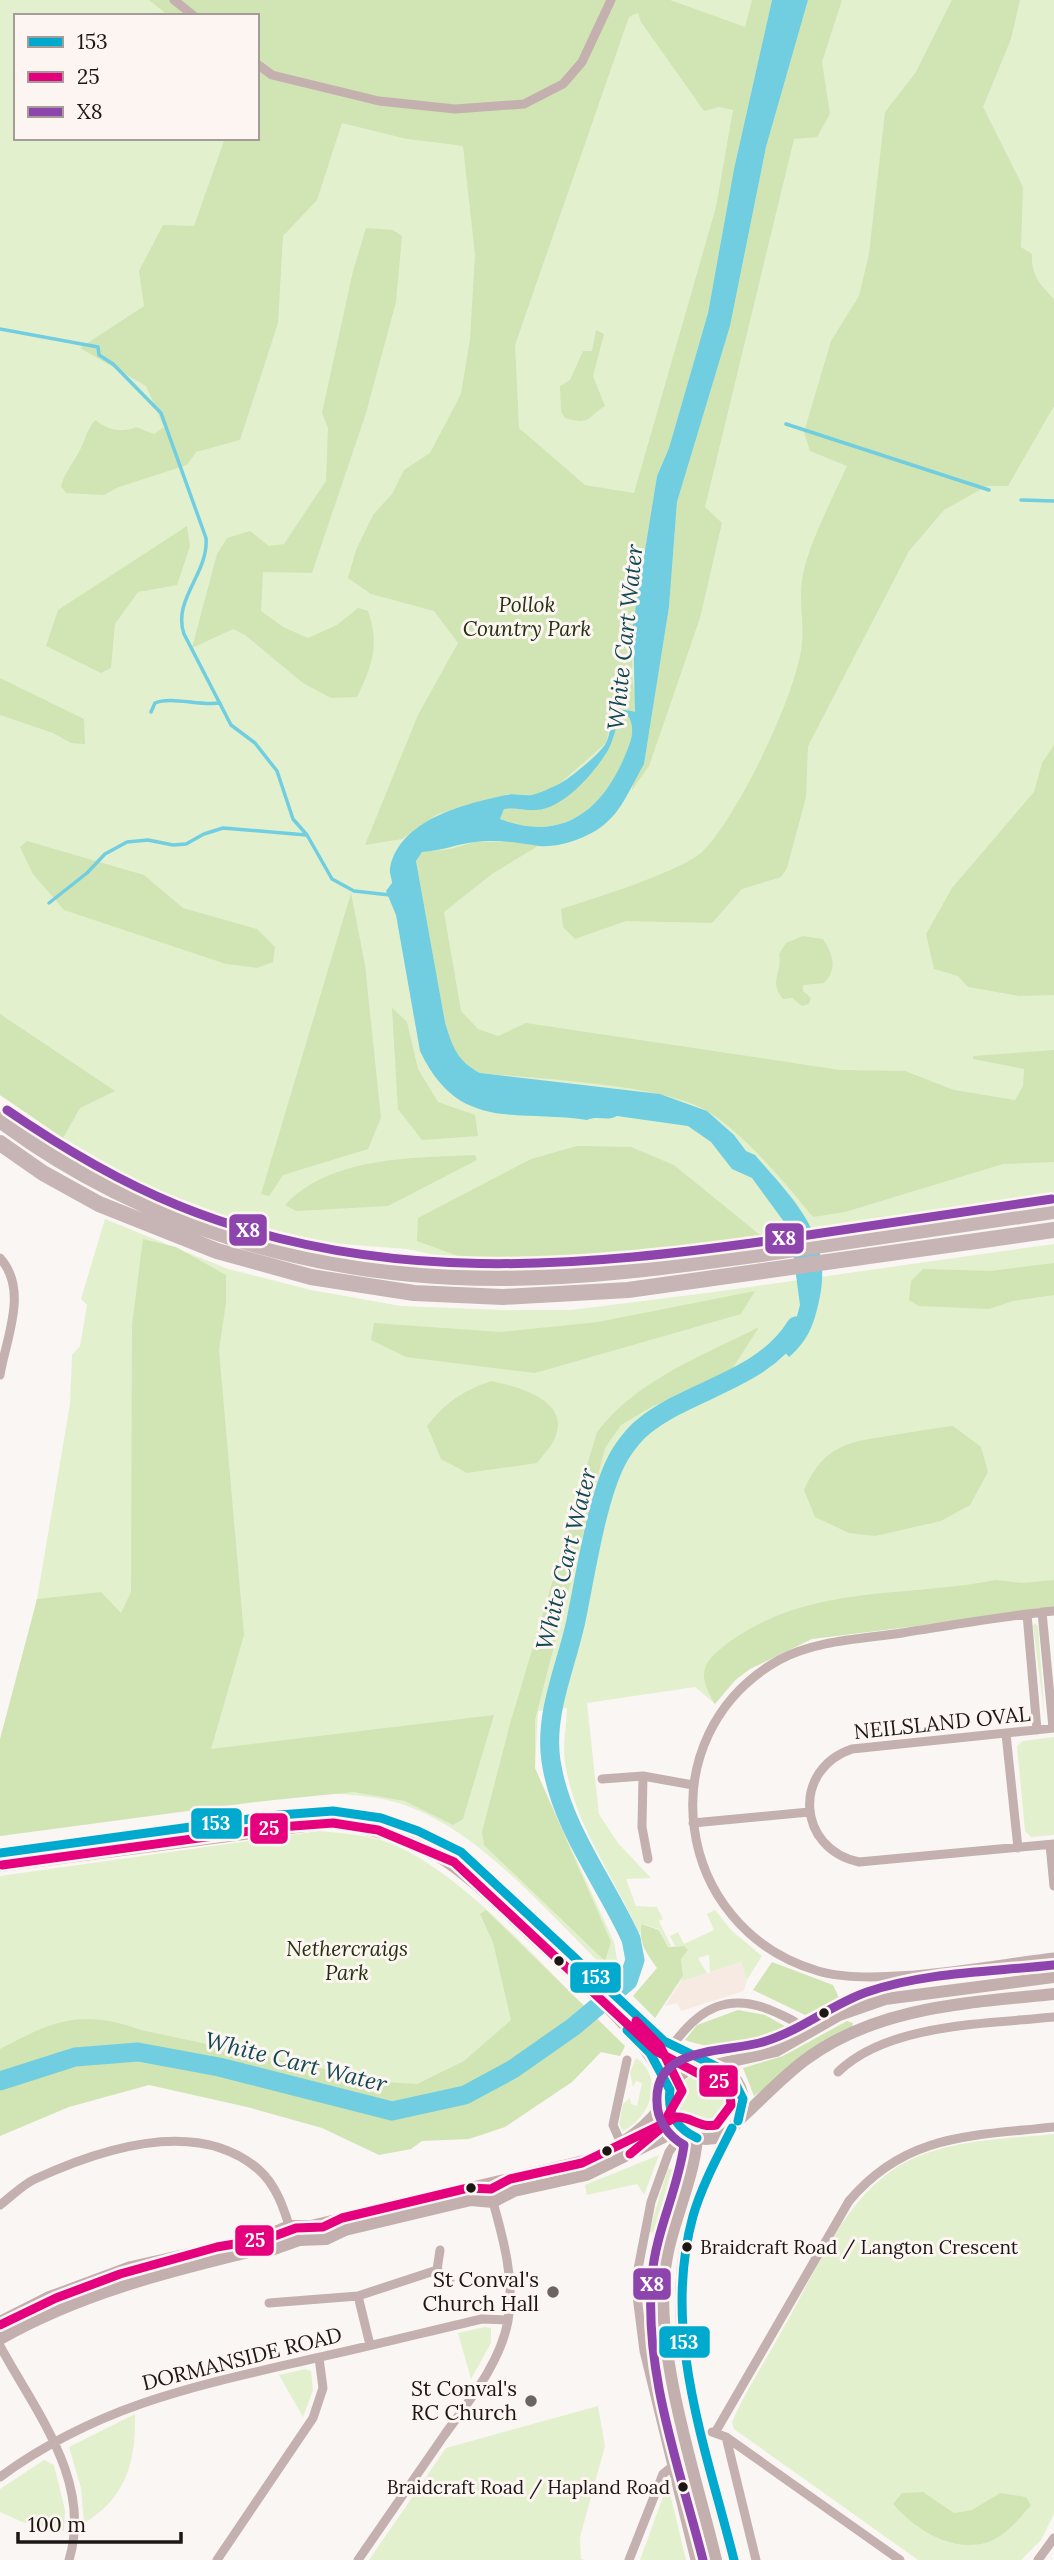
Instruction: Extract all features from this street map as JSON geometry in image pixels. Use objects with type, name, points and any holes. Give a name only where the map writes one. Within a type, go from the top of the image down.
[{"type":"highway","points":[[0,1120],[87,1177],[173,1218],[216,1234],[227,1234],[341,1263],[444,1276],[497,1278],[595,1274],[753,1255],[1054,1212]]},
{"type":"highway","points":[[0,1143],[91,1200],[246,1261],[352,1285],[441,1295],[533,1296],[628,1290],[1054,1230]]},
{"type":"street","points":[[174,0],[192,14]]},
{"type":"street","points":[[259,65],[272,75],[379,101],[455,110],[524,104],[563,84],[582,62],[611,0]]},
{"type":"street","points":[[0,1258],[8,1270],[15,1293],[15,1308],[0,1375]]},
{"type":"street","points":[[1054,1611],[817,1645],[780,1660],[743,1686],[711,1729],[693,1785],[693,1823],[698,1854],[709,1883],[720,1902],[743,1929],[793,1963],[820,1972],[850,1977],[884,1976],[1054,1957]]},
{"type":"street","points":[[1042,1612],[1054,1728]]},
{"type":"street","points":[[1027,1614],[1037,1730]]},
{"type":"street","name":"NEILSLAND OVAL","points":[[809,1812],[817,1777],[828,1762],[844,1752],[1054,1728]]},
{"type":"street","points":[[1006,1734],[1018,1847]]},
{"type":"street","points":[[602,1779],[643,1776],[693,1785]]},
{"type":"street","points":[[643,1776],[642,1827],[648,1859]]},
{"type":"street","points":[[0,1853],[279,1815],[333,1811],[381,1818],[418,1831],[461,1852],[672,2046],[730,2073],[739,2085],[743,2108],[699,2199],[683,2261],[681,2322],[702,2434],[734,2560]]},
{"type":"street","points":[[693,1823],[809,1812],[826,1846],[841,1857],[859,1862],[1052,1844],[1054,1886]]},
{"type":"street","points":[[0,1866],[284,1826],[328,1823],[365,1827],[403,1839],[454,1866],[605,2007],[657,2064],[669,2093],[671,2117],[682,2130],[696,2138],[713,2138],[735,2125],[806,2059],[859,2029],[890,2017],[931,2008],[1054,1994]]},
{"type":"street","points":[[0,2322],[47,2298],[110,2274],[264,2236],[289,2226],[311,2225],[588,2160],[621,2144],[648,2123],[684,2071],[763,2056],[851,2010],[905,1995],[1054,1977]]},
{"type":"street","points":[[605,2007],[616,1996]]},
{"type":"street","points":[[672,2046],[701,2014],[738,2002],[756,2004],[785,2016],[802,2026],[806,2033]]},
{"type":"street","points":[[851,2010],[859,2029]]},
{"type":"street","points":[[838,2072],[849,2061],[870,2049],[927,2032],[1054,2017]]},
{"type":"street","points":[[627,2060],[613,2125],[627,2157]]},
{"type":"street","points":[[716,2431],[849,2201],[879,2169],[900,2157],[946,2140],[1054,2127]]},
{"type":"street","points":[[0,2339],[53,2313],[136,2280],[253,2251],[271,2250],[294,2241],[326,2239],[345,2230],[471,2200],[493,2202],[513,2191],[586,2175],[682,2130]]},
{"type":"street","points":[[682,2130],[669,2152],[651,2202],[638,2269],[637,2296],[644,2351],[695,2560]]},
{"type":"street","points":[[696,2138],[694,2164],[669,2239],[664,2274],[664,2325],[674,2383],[716,2560]]},
{"type":"street","points":[[0,2205],[32,2180],[99,2156],[156,2141],[204,2142],[232,2152],[260,2170],[280,2199],[294,2241]]},
{"type":"street","points":[[358,2560],[487,2372],[502,2342],[508,2320],[508,2271],[488,2184]]},
{"type":"street","points":[[437,2270],[440,2250]]},
{"type":"street","points":[[437,2270],[450,2280]]},
{"type":"street","points":[[269,2304],[358,2296],[437,2270]]},
{"type":"street","points":[[358,2296],[370,2345]]},
{"type":"street","name":"DORMANSIDE ROAD","points":[[0,2477],[54,2442],[114,2413],[172,2392],[482,2319],[508,2320]]},
{"type":"street","points":[[0,2346],[54,2442],[75,2499],[75,2533],[69,2560]]},
{"type":"street","points":[[217,2560],[313,2418],[323,2388],[318,2358]]},
{"type":"street","points":[[674,2383],[690,2379]]},
{"type":"street","points":[[702,2434],[716,2431],[726,2437],[900,2560]]},
{"type":"street","points":[[726,2437],[756,2560]]},
{"type":"street","points":[[629,2560],[663,2474],[673,2466]]},
{"type":"street","points":[[699,2489],[716,2485]]},
{"type":"street","points":[[1038,2560],[1054,2538]]},
{"type":"shaded area","points":[[741,1962],[747,1980],[744,1991],[681,2011],[677,2003],[665,2006],[680,1982]]},
{"type":"green space","name":"Pollok Country Park","points":[[0,0],[1054,0],[1054,1198],[766,1240],[569,1261],[482,1265],[407,1249],[314,1242],[242,1222],[144,1185],[63,1138],[0,1095]]},
{"type":"green space","points":[[149,0],[670,0],[745,27],[752,0],[772,0],[734,169],[708,313],[669,448],[657,476],[633,624],[632,676],[637,708],[635,712],[612,717],[606,743],[558,785],[533,795],[508,794],[438,814],[402,839],[365,845],[418,715],[458,643],[434,611],[371,594],[348,578],[356,550],[373,515],[392,494],[404,470],[430,453],[461,394],[470,339],[475,255],[463,146],[407,139],[342,123],[317,200],[283,236],[278,323],[240,440],[196,452],[187,465],[119,487],[104,495],[66,493],[61,486],[95,420],[114,430],[136,427],[154,434],[164,427],[146,386],[80,348],[144,306],[139,271],[163,225],[194,226],[224,140],[259,140],[259,14],[166,14]],"holes":[[[638,13],[641,22],[704,111],[719,107],[733,110],[716,207],[634,493],[585,485],[519,428],[515,345],[629,17]]]},
{"type":"green space","points":[[808,0],[842,0],[822,62],[830,114],[817,137],[794,139],[705,507],[722,523],[700,618],[649,766],[632,790],[633,782],[644,764],[669,607],[677,502],[730,326],[766,147]]},
{"type":"green space","points":[[952,0],[1020,0],[1011,39],[983,107],[1023,187],[1021,247],[1032,254],[1035,274],[1054,299],[1054,406],[1008,486],[987,486],[944,510],[909,551],[808,746],[806,797],[787,868],[781,877],[742,889],[712,923],[626,921],[575,939],[563,927],[561,909],[678,867],[704,850],[718,833],[749,782],[790,692],[802,644],[801,588],[805,567],[821,522],[847,466],[810,451],[804,432],[831,341],[859,296],[869,254],[885,112],[916,72]]},
{"type":"green space","points":[[366,228],[393,230],[402,236],[396,302],[366,413],[312,573],[263,572],[261,611],[283,627],[308,638],[337,625],[358,608],[368,611],[374,645],[362,686],[357,697],[331,698],[303,683],[245,635],[233,629],[192,648],[217,554],[227,538],[250,531],[269,546],[284,544],[326,481],[328,428],[322,413],[353,271]]},
{"type":"green space","points":[[596,330],[604,334],[593,376],[605,406],[585,420],[565,418],[561,411],[560,386],[570,380],[583,351],[592,351]]},
{"type":"green space","points":[[187,526],[190,546],[177,585],[138,592],[115,624],[111,668],[101,673],[46,646],[58,610]]},
{"type":"green space","points":[[0,678],[84,719],[85,744],[71,743],[53,733],[0,715]]},
{"type":"green space","points":[[629,717],[632,733],[624,758],[603,794],[590,808],[576,818],[541,827],[500,819],[504,809],[537,810],[546,808],[566,796],[601,760],[619,722],[622,718]]},
{"type":"green space","points":[[1054,745],[1054,995],[1019,996],[968,987],[958,976],[934,969],[926,934],[952,888],[1034,792],[1042,763]]},
{"type":"green space","points":[[27,841],[144,875],[183,908],[257,929],[275,947],[273,962],[257,968],[226,964],[64,910],[33,874],[20,847]]},
{"type":"green space","points":[[475,842],[525,842],[538,846],[492,874],[444,912],[461,1011],[478,1029],[498,1036],[526,1023],[840,1070],[905,1071],[954,1090],[1015,1100],[1023,1086],[1024,1069],[973,1059],[973,1056],[1054,1050],[1054,1162],[1003,1164],[845,1212],[813,1217],[764,1160],[736,1133],[707,1111],[687,1102],[598,1084],[480,1073],[461,1058],[453,1046],[445,1022],[416,861],[422,852],[451,849]]},
{"type":"green space","points":[[351,893],[365,965],[381,1118],[368,1149],[283,1175],[269,1196],[261,1194]]},
{"type":"green space","points":[[803,936],[823,939],[831,956],[832,967],[824,983],[803,985],[803,991],[811,998],[809,1004],[802,1006],[792,998],[783,999],[776,982],[779,954],[786,943]]},
{"type":"green space","points":[[392,1008],[407,1022],[418,1069],[438,1102],[475,1115],[478,1136],[422,1140],[398,1109]]},
{"type":"green space","points":[[0,1014],[115,1091],[80,1108],[63,1138],[0,1095]]},
{"type":"green space","points":[[577,1146],[631,1147],[674,1165],[766,1240],[569,1261],[482,1265],[417,1241],[418,1218],[531,1159]]},
{"type":"green space","points":[[475,1155],[477,1160],[388,1206],[296,1211],[285,1205],[304,1189],[349,1168],[400,1159]]},
{"type":"green space","points":[[105,1219],[228,1269],[311,1290],[401,1306],[504,1310],[571,1310],[1054,1244],[1054,1605],[805,1640],[748,1666],[715,1704],[695,1687],[587,1703],[599,1814],[618,1843],[651,1878],[626,1879],[636,1906],[657,1907],[663,1919],[659,1921],[671,1946],[668,1947],[659,1929],[643,1924],[639,1934],[577,1808],[565,1762],[567,1708],[538,1711],[535,1769],[614,1942],[618,1965],[612,1975],[492,1858],[438,1820],[389,1800],[325,1793],[0,1836],[0,1789],[37,1599],[70,1404],[72,1355],[80,1346],[87,1305],[81,1299]]},
{"type":"green space","points":[[143,1239],[176,1247],[226,1275],[226,1303],[219,1350],[244,1635],[211,1749],[494,1715],[463,1819],[453,1825],[405,1801],[354,1792],[253,1802],[0,1836],[0,1739],[37,1599],[101,1592],[121,1613],[131,1592],[132,1325]]},
{"type":"green space","points":[[1054,1263],[1054,1295],[1013,1301],[989,1309],[918,1306],[909,1300],[911,1281],[923,1269],[991,1271]]},
{"type":"green space","points":[[755,1291],[741,1314],[535,1373],[406,1357],[371,1340],[374,1323],[501,1332],[598,1322]]},
{"type":"green space","points":[[759,1327],[727,1377],[653,1406],[621,1425],[605,1448],[535,1720],[535,1768],[611,1942],[605,1961],[484,1845],[482,1832],[510,1724],[597,1432],[613,1413],[651,1383]]},
{"type":"green space","points":[[491,1381],[526,1391],[547,1403],[555,1412],[558,1423],[556,1435],[537,1463],[467,1473],[441,1459],[427,1426],[456,1398]]},
{"type":"green space","points":[[953,1426],[981,1447],[988,1472],[970,1505],[941,1521],[875,1536],[849,1533],[815,1517],[804,1490],[820,1463],[829,1454],[864,1440]]},
{"type":"green space","points":[[995,1580],[1022,1583],[1054,1580],[1054,1609],[812,1639],[750,1669],[734,1681],[715,1704],[705,1683],[705,1668],[722,1647],[763,1622],[794,1610],[860,1596]]},
{"type":"green space","points":[[1035,1623],[1038,1626],[1045,1720],[1033,1625]]},
{"type":"green space","points":[[1054,1737],[1054,1835],[1031,1837],[1025,1831],[1017,1746],[1023,1741]]},
{"type":"green space","name":"Nethercraigs Park","points":[[319,1831],[383,1841],[428,1863],[499,1921],[586,2008],[453,2092],[0,2073],[0,1876]]},
{"type":"green space","points":[[486,1910],[625,2046],[620,2056],[601,2052],[572,2082],[505,2127],[469,2139],[422,2141],[411,2149],[379,2155],[322,2128],[247,2107],[149,2085],[69,2107],[0,2136],[0,2049],[53,2025],[85,2019],[102,2020],[386,2082],[417,2084],[464,2061],[511,2020],[493,1942],[480,1914]]},
{"type":"green space","points":[[715,1910],[731,1930],[762,1956],[747,1980],[741,1962],[710,1972],[709,1955],[698,1958],[707,1973],[680,1982],[683,1976],[681,1959],[684,1946],[675,1946],[670,1936],[678,1932],[684,1944],[714,1930],[707,1914]]},
{"type":"green space","points":[[642,1924],[659,1930],[668,1947],[684,1946],[688,1950],[681,1959],[683,1976],[655,2018],[633,1996],[657,1968],[642,1942]]},
{"type":"green space","points":[[772,1962],[833,1985],[840,2000],[805,2015],[753,1990]]},
{"type":"green space","points":[[738,2010],[765,2015],[790,2029],[764,2041],[738,2047],[712,2047],[685,2040],[697,2025]]},
{"type":"green space","points":[[847,2021],[853,2023],[852,2027],[754,2096],[743,2068],[783,2056]]},
{"type":"green space","points":[[636,2058],[645,2066],[650,2076],[651,2097],[641,2116],[623,2131],[619,2124],[623,2104],[630,2098],[631,2104],[637,2106],[642,2083],[636,2081],[633,2087],[630,2072]]},
{"type":"green space","points":[[699,2073],[709,2073],[724,2081],[730,2090],[730,2112],[724,2121],[709,2129],[699,2129],[681,2117],[676,2106],[676,2096],[688,2078]]},
{"type":"green space","points":[[1054,2134],[1054,2514],[1041,2540],[1021,2560],[918,2560],[734,2429],[732,2422],[835,2235],[867,2192],[886,2175],[908,2161],[943,2148],[980,2141]]},
{"type":"green space","points":[[659,2155],[644,2195],[637,2184],[587,2195],[585,2185]]},
{"type":"green space","points":[[668,2168],[684,2174],[665,2234],[649,2232]]},
{"type":"green space","points":[[491,2328],[491,2343],[471,2379],[458,2333]]},
{"type":"green space","points":[[305,2369],[311,2371],[313,2390],[303,2417],[279,2375]]},
{"type":"green space","points":[[598,2406],[605,2446],[580,2537],[581,2559],[585,2560],[369,2560],[446,2448]]},
{"type":"green space","points":[[135,2414],[134,2447],[126,2476],[110,2502],[84,2523],[81,2488],[69,2447]]},
{"type":"green space","points":[[44,2460],[54,2465],[65,2510],[64,2531],[22,2522],[0,2512],[0,2489]]},
{"type":"green space","points":[[667,2486],[686,2560],[640,2560]]},
{"type":"green space","points":[[693,2488],[711,2560],[700,2560],[683,2491]]},
{"type":"green space","points":[[923,2492],[954,2513],[972,2510],[1000,2493],[1026,2497],[1031,2505],[1011,2527],[992,2541],[972,2545],[959,2544],[923,2530],[893,2504],[902,2493]]},
{"type":"water","points":[[772,0],[808,0],[766,147],[730,326],[677,502],[669,607],[644,764],[611,819],[602,827],[576,840],[544,846],[499,841],[475,842],[422,852],[416,861],[445,1022],[453,1046],[466,1063],[480,1073],[660,1094],[707,1111],[734,1135],[746,1151],[755,1155],[784,1188],[816,1239],[822,1278],[812,1325],[801,1345],[789,1357],[776,1342],[797,1316],[800,1305],[790,1230],[752,1178],[732,1169],[711,1142],[688,1126],[617,1116],[587,1120],[513,1115],[471,1106],[452,1095],[435,1077],[420,1051],[396,915],[386,891],[392,883],[390,868],[396,851],[420,826],[436,816],[472,803],[509,794],[532,795],[557,785],[603,748],[609,736],[614,713],[625,710],[635,712],[633,624],[657,476],[669,448],[708,313],[734,169]],"holes":[[[629,717],[631,738],[624,758],[603,794],[590,808],[576,818],[541,827],[500,819],[504,809],[537,810],[547,808],[567,797],[601,761],[622,718]]]},
{"type":"waterway","points":[[0,329],[98,347],[99,355],[113,364],[161,413],[206,538],[202,563],[183,610],[184,634],[231,725],[255,743],[277,771],[293,819],[307,835],[332,879],[354,891],[390,895]]},
{"type":"waterway","points":[[786,424],[989,490]]},
{"type":"waterway","points":[[1021,500],[1054,501]]},
{"type":"waterway","points":[[151,712],[155,703],[162,701],[220,703]]},
{"type":"waterway","points":[[49,903],[87,873],[105,854],[127,842],[148,840],[173,845],[186,844],[223,828],[306,835]]},
{"type":"waterway","name":"White Cart Water","points":[[0,2081],[75,2057],[138,2052],[219,2067],[392,2111],[465,2095],[513,2069],[573,2027],[628,1981],[635,1960],[631,1939],[574,1831],[556,1785],[551,1761],[550,1727],[553,1709],[575,1625],[597,1518],[617,1460],[628,1442],[640,1430],[682,1402],[764,1360],[782,1345],[796,1326]]},
{"type":"transit line","name":"X8","points":[[7,1110],[89,1162],[177,1205],[252,1231],[328,1249],[403,1259],[480,1264],[633,1257],[710,1249],[1052,1199]]},
{"type":"transit line","name":"153","points":[[0,1853],[279,1815],[333,1811],[381,1818],[418,1831],[461,1852],[664,2041],[730,2073],[743,2099],[738,2121]]},
{"type":"transit line","name":"25","points":[[0,2325],[56,2298],[120,2274],[217,2247],[269,2238],[296,2228],[323,2227],[342,2218],[468,2188],[491,2189],[510,2179],[582,2163],[677,2117],[705,2125],[716,2125],[731,2105],[730,2095],[719,2081],[701,2075],[656,2051],[454,1862],[378,1830],[333,1823],[280,1827],[2,1865]]},
{"type":"transit line","name":"X8","points":[[703,2560],[674,2455],[653,2348],[651,2312],[654,2259],[684,2145],[668,2132],[661,2121],[657,2102],[659,2083],[668,2069],[681,2060],[697,2054],[766,2041],[805,2024],[842,2003],[889,1985],[959,1974],[1053,1965]]},
{"type":"transit line","name":"25","points":[[630,2154],[660,2129],[682,2091],[660,2046],[636,2021]]},
{"type":"transit line","name":"153","points":[[627,2030],[650,2053],[670,2090]]},
{"type":"transit line","name":"153","points":[[670,2090],[670,2106],[674,2119],[684,2130],[697,2138]]},
{"type":"transit line","name":"153","points":[[732,2128],[693,2216],[684,2259],[682,2303],[691,2390],[734,2560]]},
{"type":"place","name":"Braidcraft Road / Langton Crescent","points":[[687,2247]]},
{"type":"place","name":"St Conval's Church Hall","points":[[553,2292]]},
{"type":"place","name":"St Conval's RC Church","points":[[531,2401]]},
{"type":"place","name":"Braidcraft Road / Hapland Road","points":[[683,2487]]}]
